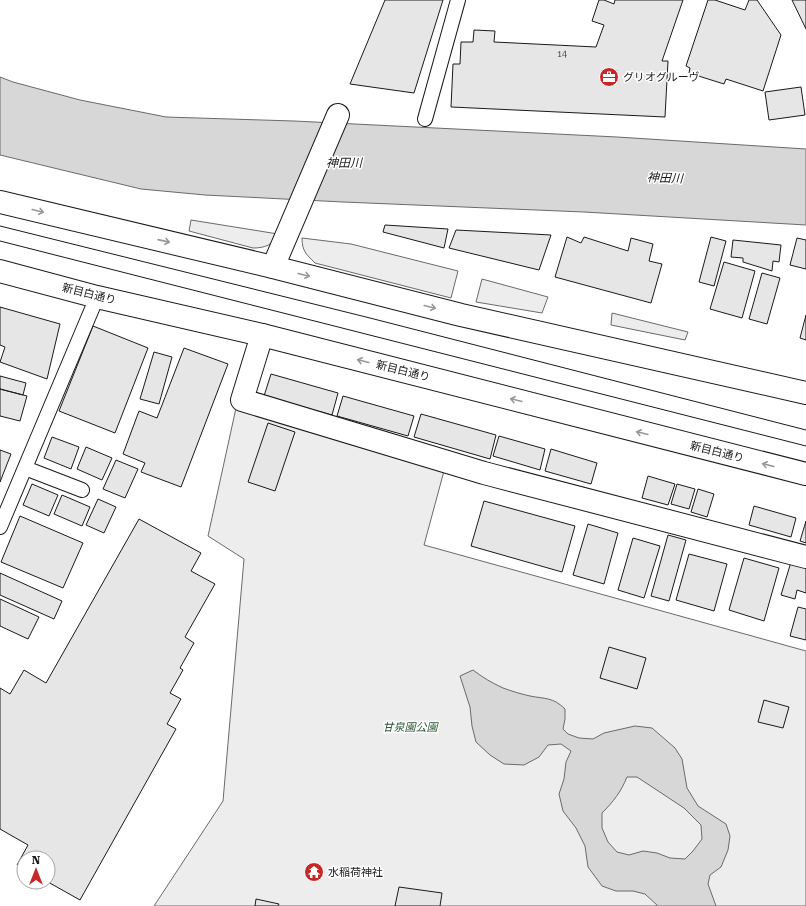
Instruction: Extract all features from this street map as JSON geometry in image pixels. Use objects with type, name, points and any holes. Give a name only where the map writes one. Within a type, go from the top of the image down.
[{"type":"main road","points":[[273,267],[338,117]]},
{"type":"main road","points":[[0,202],[273,267],[461,315],[806,393]]},
{"type":"main road","name":"新目白通り","points":[[0,270],[97,297],[262,335],[806,474]]},
{"type":"main road","points":[[262,335],[242,400],[484,473],[806,557]]},
{"type":"lane","points":[[425,119],[458,0]]},
{"type":"lane","points":[[0,527],[97,297]]},
{"type":"lane","points":[[25,468],[82,490]]},
{"type":"green space","points":[[191,220],[278,234],[274,241],[268,245],[253,248],[189,231]]},
{"type":"green space","points":[[302,238],[351,244],[458,271],[451,298],[315,263],[305,252]]},
{"type":"green space","points":[[482,279],[548,297],[542,313],[476,302]]},
{"type":"green space","points":[[612,313],[688,332],[685,340],[611,325]]},
{"type":"green space","name":"甘泉園公園","points":[[236,408],[444,471],[424,545],[806,651],[806,906],[154,906],[223,801],[244,559],[208,536]]},
{"type":"water","name":"神田川","points":[[0,77],[13,82],[80,100],[166,117],[294,121],[617,137],[806,149],[806,225],[584,212],[205,195],[141,189],[0,155]]},
{"type":"water","points":[[473,670],[487,680],[503,688],[557,702],[565,709],[563,729],[568,734],[579,738],[593,739],[604,733],[635,726],[652,728],[675,748],[682,759],[687,788],[698,806],[726,824],[730,836],[728,850],[721,867],[710,875],[708,884],[716,906],[658,906],[645,894],[633,891],[616,891],[602,886],[588,867],[585,846],[576,828],[563,811],[559,794],[564,779],[566,762],[571,751],[561,744],[548,745],[539,757],[524,765],[504,764],[490,755],[476,742],[472,726],[470,707],[460,676]],"holes":[[[627,777],[637,777],[684,808],[701,825],[702,839],[685,859],[670,858],[657,853],[643,851],[629,855],[617,852],[608,842],[602,828],[602,813],[610,805]]]},
{"type":"building","points":[[385,0],[443,0],[414,93],[350,84]]},
{"type":"building","points":[[599,0],[604,0],[614,4],[615,0],[683,0],[662,61],[668,61],[665,117],[451,107],[453,64],[460,64],[461,42],[473,42],[474,30],[495,31],[494,42],[596,47],[604,25],[592,21]]},
{"type":"building","points":[[708,0],[715,0],[745,10],[749,0],[757,0],[781,35],[763,91],[726,79],[724,84],[689,73],[690,68],[686,66]]},
{"type":"building","points":[[792,0],[806,0],[806,29]]},
{"type":"building","points":[[801,87],[805,115],[769,120],[765,92]]},
{"type":"building","points":[[385,225],[448,229],[444,248],[383,232]]},
{"type":"building","points":[[456,230],[551,235],[539,270],[449,248]]},
{"type":"building","points":[[567,237],[581,243],[584,237],[628,251],[631,238],[653,244],[649,261],[662,264],[651,303],[555,277]]},
{"type":"building","points":[[711,237],[726,241],[714,286],[699,282]]},
{"type":"building","points":[[797,238],[806,240],[806,269],[790,265]]},
{"type":"building","points":[[733,240],[781,245],[779,262],[773,261],[772,271],[743,262],[743,258],[731,257]]},
{"type":"building","points":[[724,262],[755,271],[742,318],[710,309]]},
{"type":"building","points":[[762,273],[780,278],[767,324],[749,319]]},
{"type":"building","points":[[0,307],[60,324],[47,379],[0,362],[5,347],[0,345]]},
{"type":"building","points":[[806,315],[806,340],[800,338]]},
{"type":"building","points":[[93,326],[148,348],[115,433],[59,411]]},
{"type":"building","points":[[184,348],[228,364],[181,487],[141,472],[145,463],[123,454],[139,411],[157,418]]},
{"type":"building","points":[[154,352],[172,357],[159,404],[140,399]]},
{"type":"building","points":[[271,374],[338,393],[332,415],[264,396]]},
{"type":"building","points":[[0,376],[26,383],[23,395],[0,389]]},
{"type":"building","points":[[0,389],[27,396],[20,421],[0,416]]},
{"type":"building","points":[[343,396],[414,416],[408,436],[337,416]]},
{"type":"building","points":[[421,414],[496,435],[490,459],[414,437]]},
{"type":"building","points":[[268,423],[295,432],[275,491],[248,482]]},
{"type":"building","points":[[499,436],[545,449],[540,470],[493,456]]},
{"type":"building","points":[[52,437],[79,447],[71,469],[44,458]]},
{"type":"building","points":[[86,447],[112,458],[102,480],[77,469]]},
{"type":"building","points":[[551,449],[597,463],[591,484],[545,471]]},
{"type":"building","points":[[0,450],[11,454],[0,482]]},
{"type":"building","points":[[116,460],[138,469],[125,498],[103,489]]},
{"type":"building","points":[[648,476],[675,484],[668,505],[642,498]]},
{"type":"building","points":[[32,484],[58,495],[49,516],[23,505]]},
{"type":"building","points":[[677,484],[695,489],[689,509],[671,504]]},
{"type":"building","points":[[698,489],[714,494],[707,517],[691,512]]},
{"type":"building","points":[[62,495],[90,507],[82,526],[54,514]]},
{"type":"building","points":[[98,499],[116,507],[104,533],[86,525]]},
{"type":"building","points":[[484,501],[575,526],[562,572],[471,546]]},
{"type":"building","points":[[754,506],[796,518],[791,537],[749,525]]},
{"type":"building","points":[[20,516],[83,543],[63,588],[1,562]]},
{"type":"building","points":[[139,519],[201,553],[191,571],[215,584],[185,637],[194,643],[180,668],[183,670],[170,693],[181,699],[167,724],[176,729],[80,900],[56,886],[56,850],[25,850],[28,845],[0,829],[0,688],[10,694],[24,670],[46,683]]},
{"type":"building","points":[[806,521],[806,543],[800,541]]},
{"type":"building","points":[[588,524],[618,533],[604,584],[573,575]]},
{"type":"building","points":[[668,535],[686,540],[669,601],[651,596]]},
{"type":"building","points":[[633,538],[660,546],[644,598],[618,590]]},
{"type":"building","points":[[689,554],[727,564],[714,611],[676,600]]},
{"type":"building","points":[[744,558],[779,568],[764,621],[729,610]]},
{"type":"building","points":[[791,562],[806,567],[806,593],[797,590],[795,599],[781,595]]},
{"type":"building","points":[[0,573],[62,601],[54,619],[0,595]]},
{"type":"building","points":[[0,599],[39,617],[28,639],[0,626]]},
{"type":"building","points":[[798,607],[806,609],[806,640],[790,636]]},
{"type":"building","points":[[609,647],[646,658],[637,689],[600,678]]},
{"type":"building","points":[[764,700],[789,707],[783,728],[758,722]]},
{"type":"building","points":[[399,887],[442,893],[440,906],[395,906]]},
{"type":"building","points":[[256,899],[279,904],[278,906],[255,906]]},
{"type":"tram line","points":[[0,226],[370,318],[806,430]]},
{"type":"tram line","points":[[0,241],[806,446]]},
{"type":"place","name":"グリオグルーヴ","points":[[609,77]]},
{"type":"place","name":"水稲荷神社","points":[[314,872]]}]
